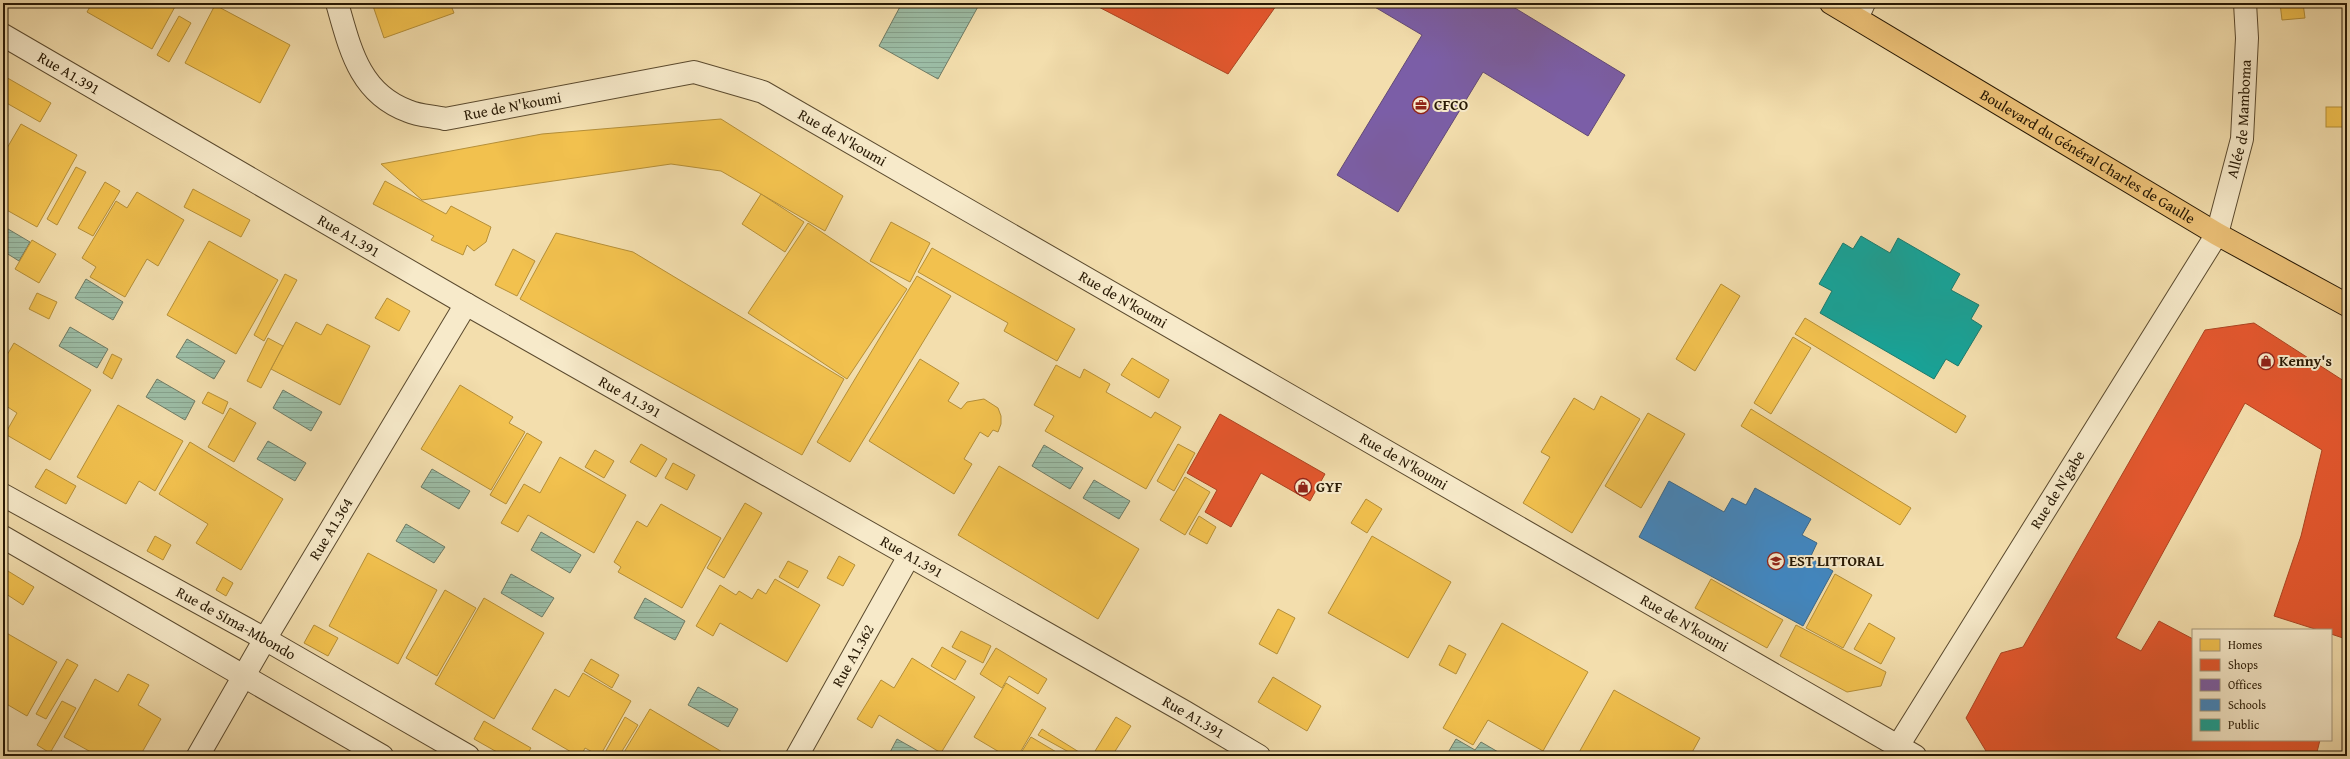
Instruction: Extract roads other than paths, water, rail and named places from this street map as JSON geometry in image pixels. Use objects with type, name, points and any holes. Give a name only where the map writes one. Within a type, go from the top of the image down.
[{"type":"main road","name":"Boulevard du Général Charles de Gaulle","points":[[1831,3],[1860,11],[2217,234],[2347,306]]},
{"type":"street","name":"Rue de N'koumi","points":[[337,3],[361,73],[382,99],[409,112],[445,119],[694,72],[763,92],[1907,751]]},
{"type":"street","name":"Allée de Mamboma","points":[[2217,234],[2242,139],[2247,38],[2245,3]]},
{"type":"street","name":"Rue A1.391","points":[[3,35],[466,304],[1186,712],[1259,756]]},
{"type":"street","name":"Rue de N'gabe","points":[[1907,751],[2217,234]]},
{"type":"street","name":"Rue A1.364","points":[[198,756],[265,640],[466,304]]},
{"type":"street","name":"Rue de SIma-Mbondo","points":[[3,495],[265,640],[468,756]]},
{"type":"street","points":[[3,537],[382,756]]},
{"type":"street","name":"Rue A1.362","points":[[797,756],[909,556]]},
{"type":"place","name":"CFCO","points":[[1421,105]]},
{"type":"place","name":"Kenny's","points":[[2266,361]]},
{"type":"place","name":"GYF","points":[[1303,487]]},
{"type":"place","name":"EST LITTORAL","points":[[1776,561]]}]
